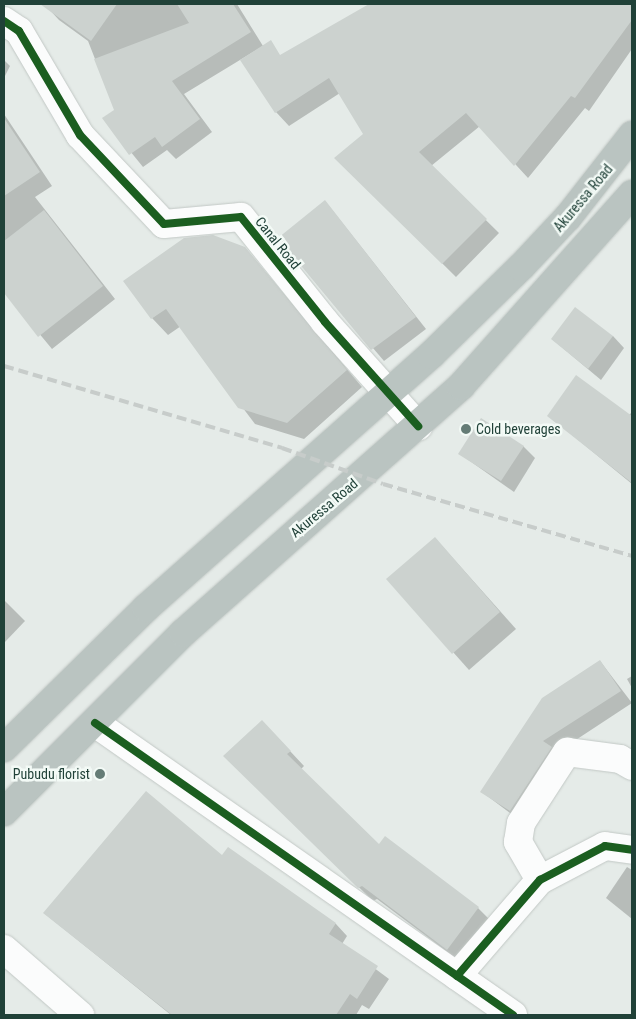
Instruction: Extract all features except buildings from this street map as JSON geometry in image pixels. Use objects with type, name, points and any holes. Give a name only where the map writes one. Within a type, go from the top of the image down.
[{"type":"highway","name":"Akuressa Road","points":[[4,748],[146,608],[386,393],[522,267],[632,135]]},
{"type":"highway","name":"Akuressa Road","points":[[4,812],[183,633],[418,426],[549,292],[632,194]]},
{"type":"street","name":"Canal Road","points":[[4,21],[19,31],[80,135],[164,224],[241,217],[386,393],[418,426]]},
{"type":"street","points":[[94,723],[513,1015]]},
{"type":"street","points":[[540,880],[518,842],[521,823],[567,752],[620,759],[632,766]]},
{"type":"street","points":[[457,976],[540,880],[605,846],[632,850]]},
{"type":"street","points":[[4,949],[80,1015]]},
{"type":"railway","points":[[4,366],[282,448],[383,484],[632,556]]},
{"type":"cycle path","points":[[4,21],[19,31],[80,135],[164,224],[241,217],[325,322],[418,426]]},
{"type":"cycle path","points":[[95,723],[513,1015]]},
{"type":"cycle path","points":[[457,976],[540,880],[605,846],[632,850]]},
{"type":"place","name":"Cold beverages","points":[[466,429]]},
{"type":"place","name":"Pubudu florist","points":[[100,774]]}]
